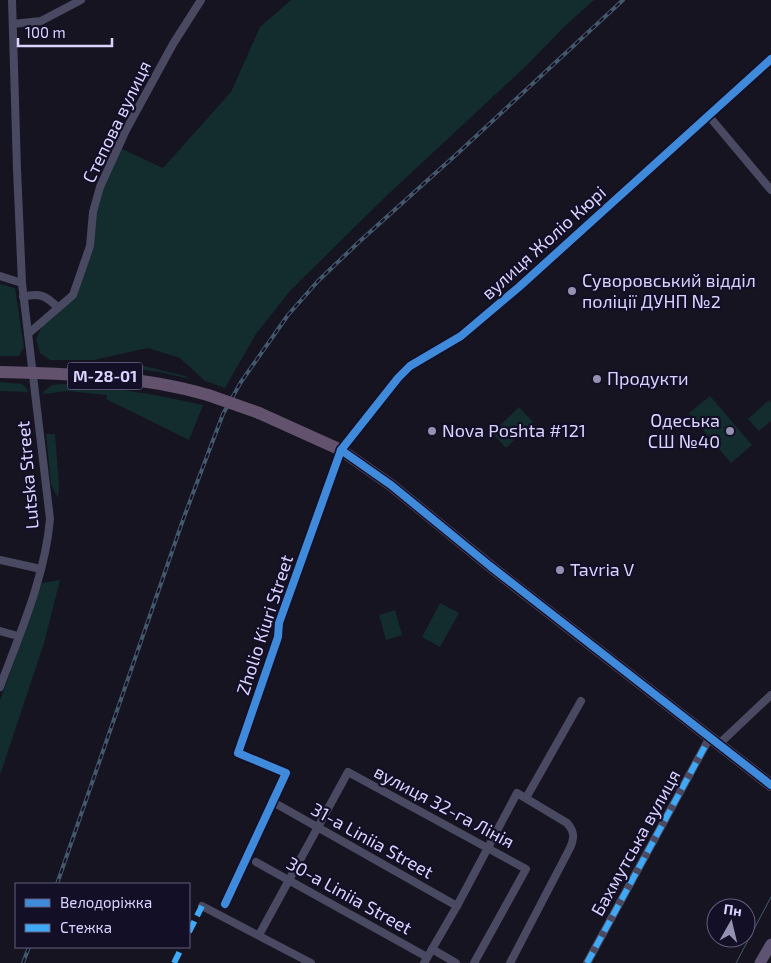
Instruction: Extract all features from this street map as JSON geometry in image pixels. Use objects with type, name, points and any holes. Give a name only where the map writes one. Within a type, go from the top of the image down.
[{"type":"highway","name":"М-28-01","points":[[0,372],[110,376],[169,385],[208,395],[259,413],[340,450],[391,485],[490,566],[771,785]]},
{"type":"main road","points":[[760,963],[771,944]]},
{"type":"street","name":"Lutska Street","points":[[0,687],[41,569],[47,546],[50,519],[22,283],[12,0]]},
{"type":"street","points":[[13,24],[41,21],[81,0]]},
{"type":"street","name":"Степова вулиця","points":[[28,334],[73,295],[90,246],[97,197],[126,130],[173,44],[201,0]]},
{"type":"street","name":"вулиця Жоліо Кюрі","points":[[340,450],[398,378],[410,366],[461,336],[519,287],[771,59]]},
{"type":"street","points":[[708,115],[771,190]]},
{"type":"street","points":[[0,276],[22,283]]},
{"type":"street","points":[[23,296],[43,295],[50,299],[58,308]]},
{"type":"street","name":"Zholio Kiuri Street","points":[[273,802],[286,773],[238,753],[278,637],[279,623],[340,450]]},
{"type":"street","points":[[0,560],[41,569]]},
{"type":"street","points":[[0,631],[18,636]]},
{"type":"street","name":"Бахмутська вулиця","points":[[587,963],[715,741],[771,695]]},
{"type":"street","points":[[526,798],[581,701]]},
{"type":"street","name":"вулиця 32-га Лінія","points":[[316,827],[348,772],[526,869],[474,963]]},
{"type":"street","points":[[425,960],[457,906],[517,793],[567,823],[572,828],[574,835],[570,848],[510,963]]},
{"type":"street","points":[[225,904],[273,802]]},
{"type":"street","name":"31-a Liniia Street","points":[[273,802],[457,906]]},
{"type":"street","points":[[259,935],[316,827]]},
{"type":"street","name":"30-a Liniia Street","points":[[256,862],[425,960]]},
{"type":"street","points":[[202,906],[311,963]]},
{"type":"street","points":[[432,949],[456,963]]},
{"type":"green space","points":[[291,0],[594,0],[381,201],[290,291],[256,334],[225,388],[205,381],[180,358],[148,348],[94,360],[50,360],[40,353],[36,339],[46,318],[69,300],[90,246],[93,212],[118,147],[163,168],[231,92],[260,27]]},
{"type":"green space","points":[[0,284],[15,288],[24,347],[19,356],[0,356]]},
{"type":"green space","points":[[136,364],[185,376],[190,379],[159,372],[114,366]]},
{"type":"green space","points":[[0,382],[22,384],[28,390],[27,392],[0,391]]},
{"type":"green space","points":[[62,384],[133,392],[203,405],[189,440],[106,399],[107,395],[67,391],[44,394],[43,392],[52,385]]},
{"type":"green space","points":[[710,396],[752,445],[731,463],[689,413]]},
{"type":"green space","points":[[769,400],[771,403],[771,421],[759,431],[748,419]]},
{"type":"green space","points":[[519,407],[533,422],[506,448],[492,433]]},
{"type":"green space","points":[[46,434],[55,434],[59,485],[58,498],[51,484]]},
{"type":"green space","points":[[60,580],[44,643],[0,775],[0,701],[42,583]]},
{"type":"green space","points":[[440,603],[459,613],[440,647],[422,637]]},
{"type":"green space","points":[[395,610],[402,635],[386,640],[379,615]]},
{"type":"tram line","points":[[736,963],[771,897]]},
{"type":"railway","points":[[57,883],[184,517],[223,414],[241,382],[288,315],[318,281],[623,0]]},
{"type":"railway","points":[[23,963],[29,948]]},
{"type":"marked path","points":[[587,963],[710,737]]},
{"type":"marked path","points":[[190,930],[202,906]]},
{"type":"marked path","points":[[174,963],[182,948]]},
{"type":"cycle path","points":[[225,904],[286,773],[238,753],[278,637],[279,623],[341,450],[398,378],[410,366],[461,336],[519,287],[771,59]]},
{"type":"cycle path","points":[[341,450],[391,485],[490,566],[771,785]]},
{"type":"place","name":"Суворовський відділ поліції ДУНП №2","points":[[572,291]]},
{"type":"place","name":"Продукти","points":[[597,379]]},
{"type":"place","name":"Nova Poshta #121","points":[[432,431]]},
{"type":"place","name":"Одеська СШ №40","points":[[730,431]]},
{"type":"place","name":"Tavria V","points":[[560,570]]}]
